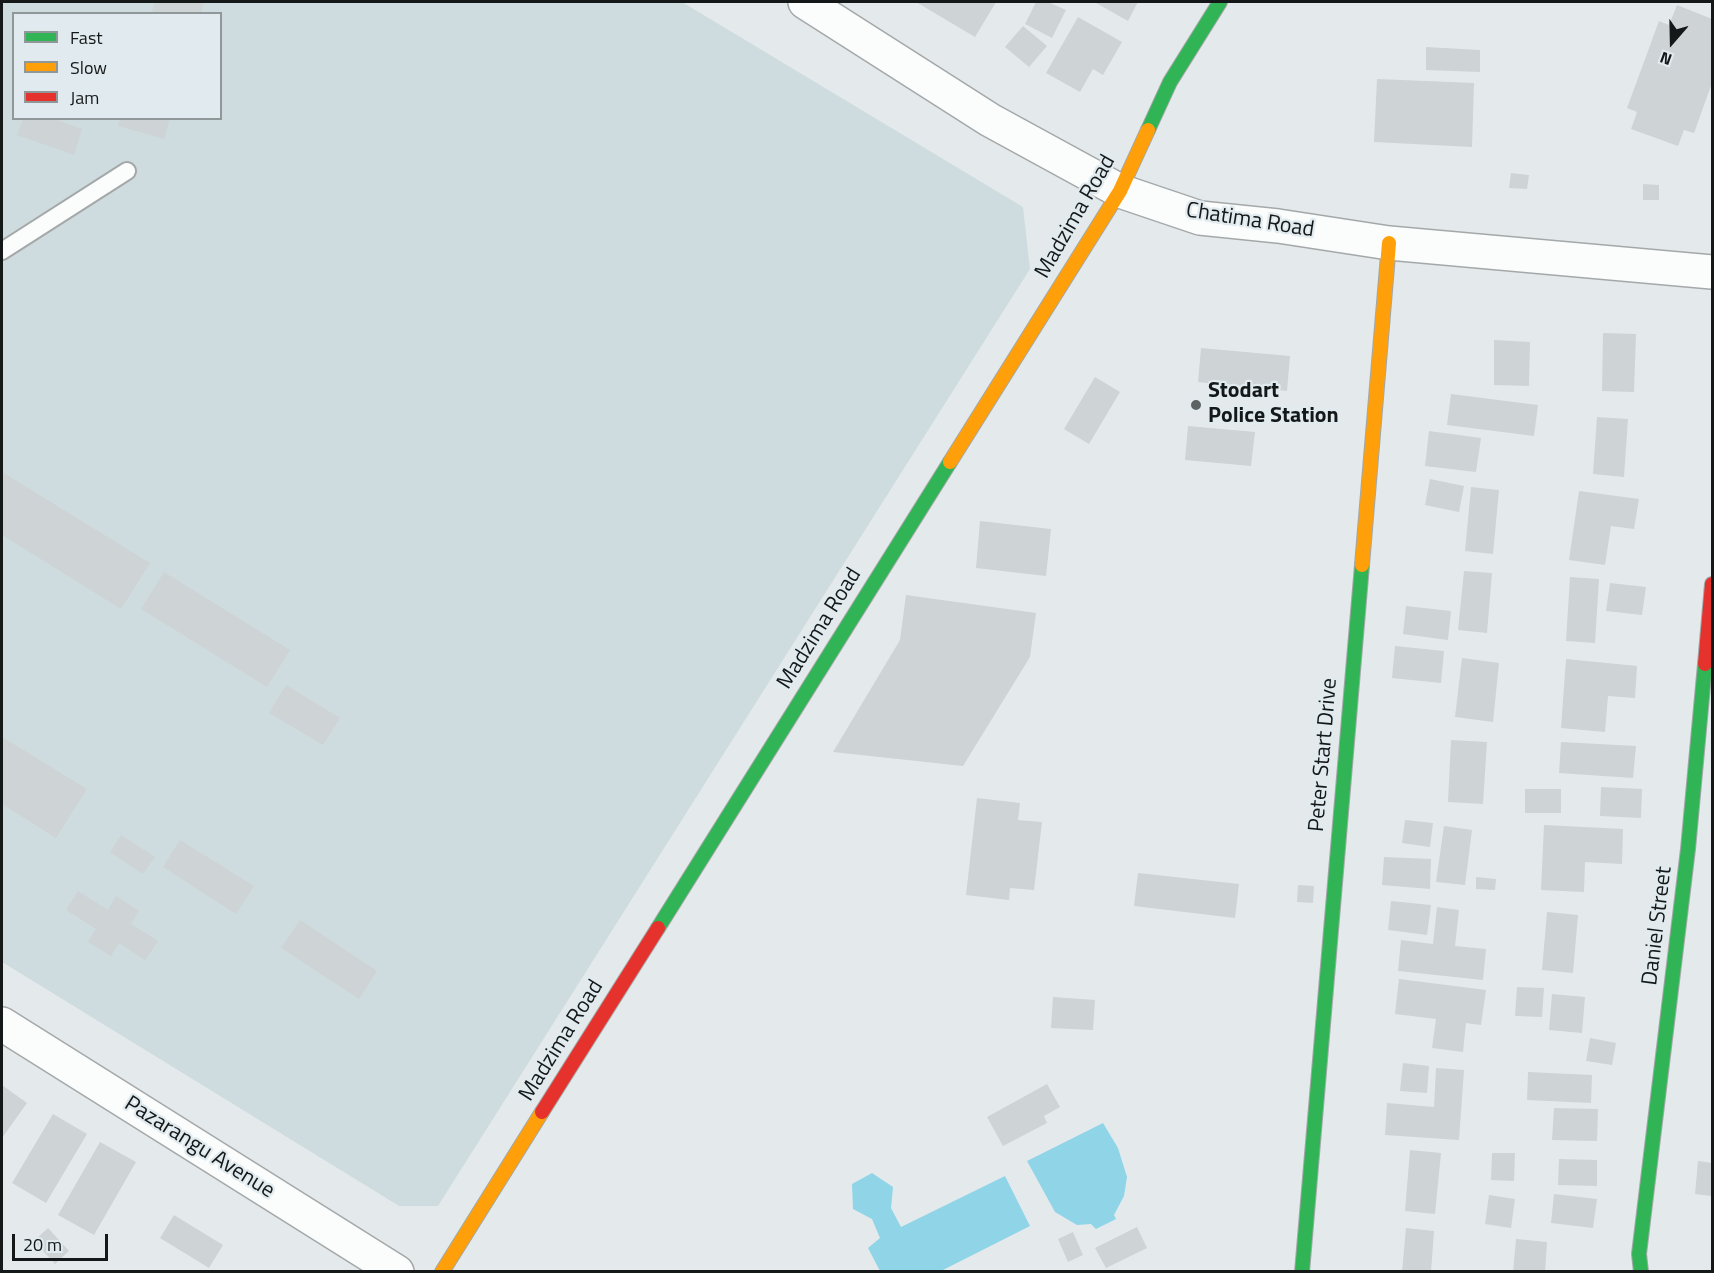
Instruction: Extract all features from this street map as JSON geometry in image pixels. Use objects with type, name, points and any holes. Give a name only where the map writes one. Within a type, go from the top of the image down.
[{"type":"street","name":"Madzima Road","points":[[442,1272],[1120,191],[1170,82],[1220,2]]},
{"type":"street","name":"Chatima Road","points":[[824,7],[990,120],[1120,191],[1200,218],[1278,226],[1389,243],[1713,272]]},
{"type":"street","name":"Peter Start Drive","points":[[1302,1272],[1389,243]]},
{"type":"street","name":"Daniel Street","points":[[1641,1272],[1639,1254],[1688,849],[1713,584]]},
{"type":"street","name":"Pazarangu Avenue","points":[[2,1024],[398,1272]]},
{"type":"lane","points":[[2,251],[127,171]]},
{"type":"shaded area","points":[[2,2],[682,2],[1023,207],[1030,269],[438,1206],[399,1206],[2,962]]},
{"type":"water","points":[[1103,1123],[1118,1148],[1127,1177],[1124,1196],[1114,1215],[1116,1219],[1096,1229],[1091,1224],[1077,1225],[1055,1212],[1027,1161]]},
{"type":"water","points":[[872,1173],[893,1187],[891,1208],[901,1227],[1005,1176],[1030,1226],[941,1271],[880,1271],[868,1248],[880,1238],[872,1219],[853,1209],[852,1184]]},
{"type":"building","points":[[155,2],[204,2],[202,12],[152,12]]},
{"type":"building","points":[[916,2],[996,2],[975,37]]},
{"type":"building","points":[[1036,2],[1048,2],[1066,10],[1052,38],[1025,24]]},
{"type":"building","points":[[1097,2],[1138,2],[1128,21]]},
{"type":"building","points":[[1677,5],[1712,19],[1712,83],[1694,133],[1684,130],[1678,146],[1631,129],[1637,112],[1627,108],[1659,21],[1669,25]]},
{"type":"building","points":[[1078,17],[1122,42],[1103,75],[1093,69],[1080,92],[1046,73]]},
{"type":"building","points":[[1023,26],[1047,46],[1029,67],[1005,47]]},
{"type":"building","points":[[1426,47],[1480,50],[1480,72],[1426,70]]},
{"type":"building","points":[[1377,79],[1474,83],[1472,147],[1374,142]]},
{"type":"building","points":[[22,120],[57,120],[82,129],[74,155],[17,135]]},
{"type":"building","points":[[120,120],[169,120],[164,139],[118,126]]},
{"type":"building","points":[[1511,173],[1529,175],[1527,189],[1509,188]]},
{"type":"building","points":[[1643,184],[1659,185],[1659,200],[1643,200]]},
{"type":"building","points":[[1603,333],[1636,334],[1634,392],[1602,391]]},
{"type":"building","points":[[1494,340],[1530,342],[1529,386],[1494,385]]},
{"type":"building","points":[[1201,348],[1290,356],[1287,391],[1198,382]]},
{"type":"building","points":[[1095,377],[1120,392],[1089,444],[1064,429]]},
{"type":"building","points":[[1451,394],[1538,405],[1534,436],[1447,425]]},
{"type":"building","points":[[1597,417],[1628,419],[1624,477],[1593,474]]},
{"type":"building","points":[[1188,426],[1255,432],[1251,466],[1185,460]]},
{"type":"building","points":[[1429,431],[1481,438],[1476,472],[1425,466]]},
{"type":"building","points":[[2,472],[150,563],[121,609],[2,535]]},
{"type":"building","points":[[1430,479],[1464,486],[1459,512],[1425,505]]},
{"type":"building","points":[[1471,487],[1499,490],[1493,554],[1465,551]]},
{"type":"building","points":[[1579,491],[1639,499],[1634,529],[1611,526],[1605,565],[1569,560]]},
{"type":"building","points":[[980,521],[1051,529],[1046,576],[976,568]]},
{"type":"building","points":[[1464,571],[1492,573],[1487,633],[1458,630]]},
{"type":"building","points":[[164,572],[290,650],[267,687],[141,609]]},
{"type":"building","points":[[1570,577],[1599,579],[1595,643],[1566,641]]},
{"type":"building","points":[[1610,583],[1646,587],[1642,615],[1606,611]]},
{"type":"building","points":[[906,595],[1036,613],[1030,657],[963,766],[833,752],[900,640]]},
{"type":"building","points":[[1406,606],[1451,611],[1448,640],[1403,634]]},
{"type":"building","points":[[1395,646],[1444,651],[1441,683],[1392,678]]},
{"type":"building","points":[[1462,658],[1499,663],[1493,722],[1455,717]]},
{"type":"building","points":[[1566,659],[1637,666],[1635,698],[1608,696],[1605,732],[1561,728]]},
{"type":"building","points":[[286,685],[340,718],[323,745],[269,713]]},
{"type":"building","points":[[2,737],[87,789],[56,838],[2,804]]},
{"type":"building","points":[[1451,740],[1487,742],[1483,804],[1448,802]]},
{"type":"building","points":[[1561,742],[1636,746],[1633,778],[1559,773]]},
{"type":"building","points":[[1601,787],[1642,789],[1641,818],[1600,816]]},
{"type":"building","points":[[1525,789],[1561,789],[1561,813],[1525,813]]},
{"type":"building","points":[[977,798],[1020,803],[1018,820],[1042,822],[1034,890],[1010,888],[1009,900],[966,895]]},
{"type":"building","points":[[1405,820],[1433,823],[1430,847],[1402,843]]},
{"type":"building","points":[[1544,825],[1623,829],[1622,864],[1585,862],[1584,892],[1541,890]]},
{"type":"building","points":[[1444,826],[1472,830],[1465,885],[1436,882]]},
{"type":"building","points":[[121,835],[155,857],[143,874],[110,852]]},
{"type":"building","points":[[180,840],[254,886],[236,914],[163,867]]},
{"type":"building","points":[[1384,857],[1431,859],[1430,889],[1382,885]]},
{"type":"building","points":[[1138,873],[1239,884],[1235,918],[1134,906]]},
{"type":"building","points":[[1476,877],[1496,879],[1495,890],[1476,889]]},
{"type":"building","points":[[1298,885],[1314,886],[1313,903],[1297,902]]},
{"type":"building","points":[[78,891],[108,910],[116,896],[139,911],[131,924],[158,941],[145,960],[119,943],[111,956],[88,942],[96,929],[66,910]]},
{"type":"building","points":[[1391,901],[1431,905],[1427,935],[1388,930]]},
{"type":"building","points":[[1437,907],[1459,910],[1455,946],[1486,949],[1483,980],[1398,971],[1401,940],[1433,944]]},
{"type":"building","points":[[1547,912],[1578,915],[1573,973],[1542,970]]},
{"type":"building","points":[[300,920],[377,971],[359,999],[281,948]]},
{"type":"building","points":[[1399,979],[1486,990],[1481,1025],[1466,1023],[1463,1052],[1432,1048],[1436,1019],[1395,1014]]},
{"type":"building","points":[[1517,987],[1544,988],[1542,1017],[1515,1016]]},
{"type":"building","points":[[1552,994],[1585,997],[1582,1033],[1549,1030]]},
{"type":"building","points":[[1053,997],[1095,1000],[1093,1030],[1051,1028]]},
{"type":"building","points":[[1590,1038],[1616,1043],[1612,1065],[1586,1061]]},
{"type":"building","points":[[1403,1063],[1429,1066],[1427,1093],[1400,1091]]},
{"type":"building","points":[[1436,1068],[1464,1070],[1459,1140],[1385,1135],[1387,1103],[1434,1107]]},
{"type":"building","points":[[1528,1072],[1592,1075],[1591,1103],[1527,1100]]},
{"type":"building","points":[[1047,1084],[1060,1107],[1044,1116],[1047,1123],[1003,1146],[987,1117]]},
{"type":"building","points":[[2,1085],[27,1103],[2,1138]]},
{"type":"building","points":[[1554,1108],[1598,1109],[1597,1141],[1552,1140]]},
{"type":"building","points":[[53,1114],[87,1134],[46,1203],[12,1183]]},
{"type":"building","points":[[100,1142],[136,1162],[94,1235],[58,1215]]},
{"type":"building","points":[[1410,1150],[1441,1153],[1435,1214],[1405,1211]]},
{"type":"building","points":[[1492,1153],[1515,1153],[1514,1181],[1491,1180]]},
{"type":"building","points":[[1559,1159],[1597,1160],[1597,1186],[1558,1185]]},
{"type":"building","points":[[1698,1161],[1712,1163],[1712,1196],[1695,1194]]},
{"type":"building","points":[[1554,1194],[1597,1199],[1593,1228],[1551,1223]]},
{"type":"building","points":[[1489,1195],[1515,1199],[1511,1228],[1485,1224]]},
{"type":"building","points":[[174,1215],[223,1245],[209,1268],[160,1238]]},
{"type":"building","points":[[1137,1227],[1147,1248],[1106,1268],[1095,1248]]},
{"type":"building","points":[[48,1228],[69,1251],[55,1264],[34,1241]]},
{"type":"building","points":[[1406,1228],[1434,1231],[1431,1272],[1402,1272]]},
{"type":"building","points":[[1073,1232],[1083,1255],[1068,1262],[1058,1239]]},
{"type":"building","points":[[1516,1239],[1547,1242],[1545,1272],[1513,1272]]},
{"type":"traffic: fast","points":[[1148,130],[1170,82],[1220,2]]},
{"type":"traffic: fast","points":[[658,928],[950,462]]},
{"type":"traffic: fast","points":[[1302,1272],[1362,565]]},
{"type":"traffic: fast","points":[[1641,1272],[1639,1254],[1688,849],[1705,664]]},
{"type":"traffic: slow","points":[[950,462],[1120,191],[1148,130]]},
{"type":"traffic: slow","points":[[1362,565],[1389,243]]},
{"type":"traffic: slow","points":[[442,1272],[542,1112]]},
{"type":"traffic: jam","points":[[1705,664],[1712,584]]},
{"type":"traffic: jam","points":[[542,1112],[658,928]]},
{"type":"place","name":"Stodart Police Station","points":[[1196,405]]}]
